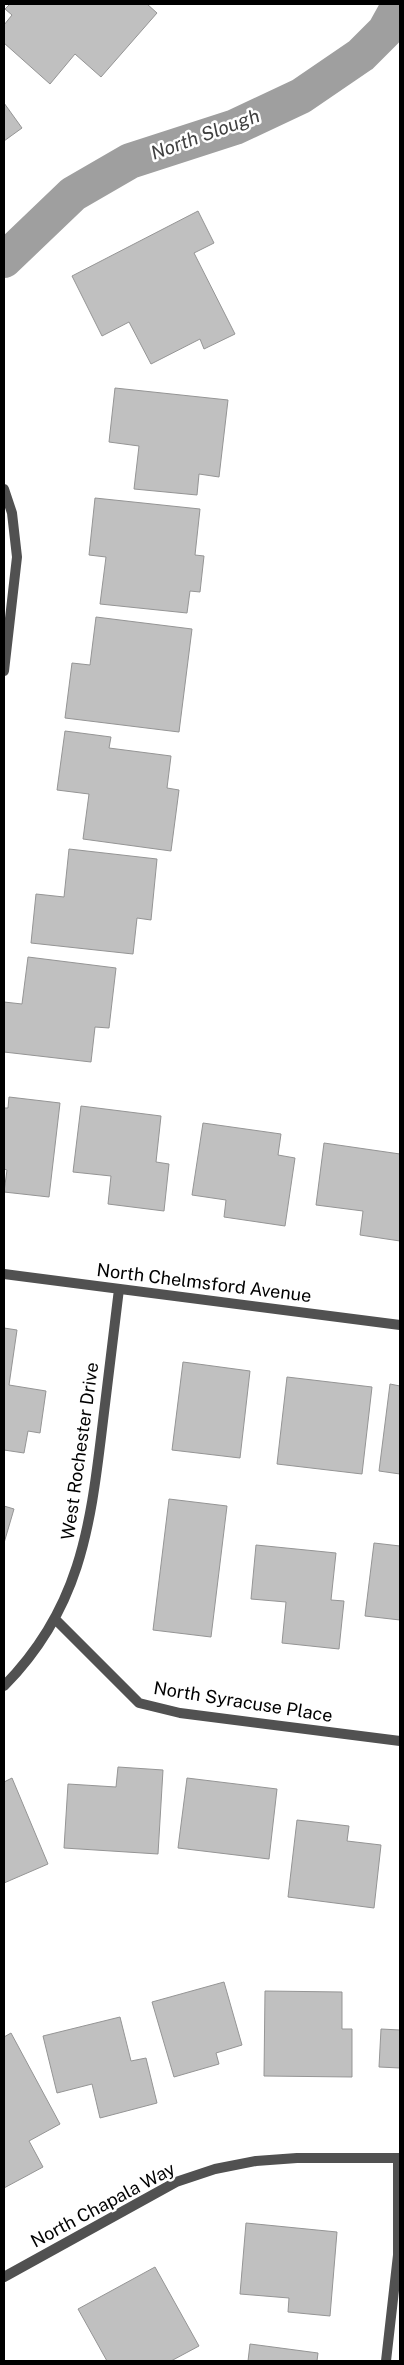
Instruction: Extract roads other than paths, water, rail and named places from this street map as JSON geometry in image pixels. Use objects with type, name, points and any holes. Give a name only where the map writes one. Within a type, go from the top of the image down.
[{"type":"street","points":[[4,489],[12,513],[17,557],[4,671]]},
{"type":"street","name":"North Chelmsford Avenue","points":[[4,1274],[400,1324]]},
{"type":"street","name":"West Rochester Drive","points":[[4,1686],[18,1672],[55,1619],[73,1580],[90,1519],[119,1289]]},
{"type":"street","name":"North Syracuse Place","points":[[55,1619],[139,1703],[180,1713],[400,1741]]},
{"type":"street","name":"North Chapala Way","points":[[4,2278],[176,2182],[215,2169],[256,2161],[297,2158],[399,2158]]},
{"type":"street","points":[[386,2361],[398,2255],[399,2158]]},
{"type":"waterway","name":"North Slough","points":[[4,260],[73,194],[130,161],[235,127],[301,96],[361,55],[385,31],[400,4]]}]
